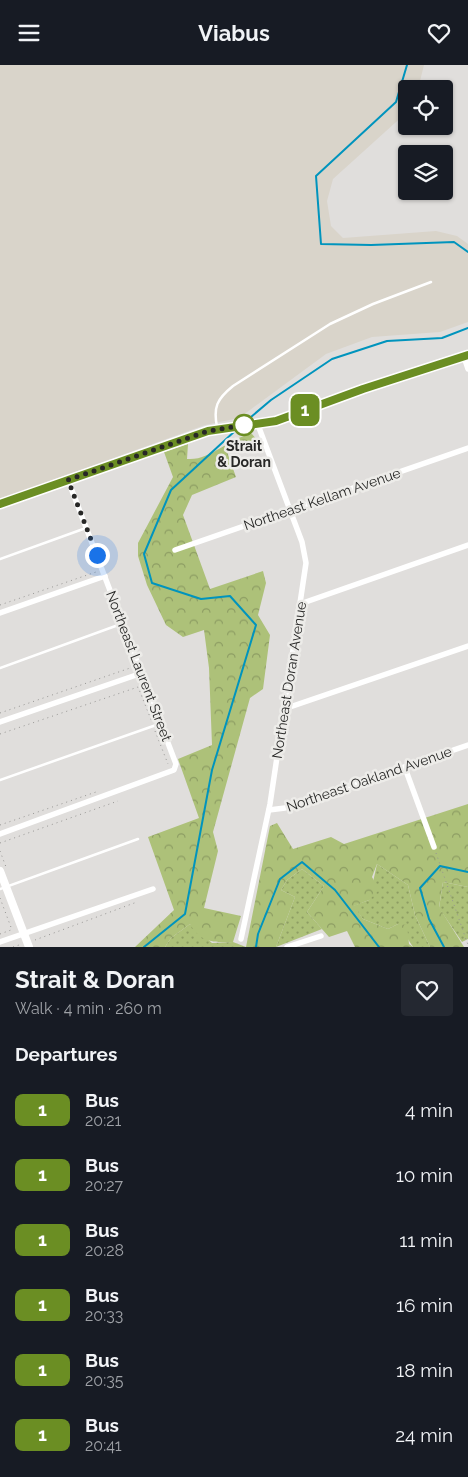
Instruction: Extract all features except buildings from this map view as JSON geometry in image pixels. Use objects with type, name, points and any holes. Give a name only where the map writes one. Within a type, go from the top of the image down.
[{"type":"main road","points":[[0,504],[217,429],[258,425],[276,421],[390,380],[466,356]]},
{"type":"main road","points":[[0,871],[3,888],[27,941]]},
{"type":"street","points":[[466,356],[468,369]]},
{"type":"street","name":"Northeast Doran Avenue","points":[[241,939],[269,810],[306,556],[258,425]]},
{"type":"street","name":"Northeast Kellam Avenue","points":[[175,550],[468,447]]},
{"type":"street","name":"Northeast Laurent Street","points":[[0,834],[176,768],[176,762],[68,480]]},
{"type":"street","points":[[300,604],[468,545]]},
{"type":"street","points":[[0,613],[105,576]]},
{"type":"street","points":[[284,709],[468,646]]},
{"type":"street","points":[[0,723],[142,673]]},
{"type":"street","name":"Northeast Oakland Avenue","points":[[269,810],[285,808],[468,745]]},
{"type":"street","points":[[405,768],[434,847]]},
{"type":"street","points":[[0,942],[15,937],[27,941],[154,889]]},
{"type":"street","points":[[287,947],[320,936]]},
{"type":"lane","points":[[217,429],[215,406],[221,396],[233,387],[330,324],[373,303],[431,282]]},
{"type":"lane","points":[[0,559],[86,527]]},
{"type":"lane","points":[[0,668],[123,624]]},
{"type":"lane","points":[[0,779],[161,723]]},
{"type":"lane","points":[[3,888],[138,839]]},
{"type":"path","points":[[0,605],[102,569]]},
{"type":"path","points":[[0,713],[139,665]]},
{"type":"path","points":[[0,734],[138,687],[169,766]]},
{"type":"path","points":[[0,825],[103,789]]},
{"type":"path","points":[[0,843],[118,801]]},
{"type":"path","points":[[434,847],[468,945]]},
{"type":"path","points":[[0,898],[15,937]]},
{"type":"path","points":[[13,947],[137,902]]},
{"type":"shaded area","points":[[0,65],[424,65],[420,80],[398,80],[398,120],[333,179],[327,201],[331,226],[343,238],[436,231],[457,236],[468,244],[468,322],[440,332],[372,337],[326,354],[239,418],[205,425],[0,499]]},
{"type":"green space","points":[[252,434],[258,441],[227,452],[236,477],[192,495],[183,515],[210,589],[263,571],[266,583],[258,615],[270,635],[263,689],[250,698],[213,832],[218,851],[204,908],[241,916],[233,942],[219,942],[203,938],[198,935],[190,924],[171,938],[165,947],[135,947],[174,910],[148,837],[199,818],[178,759],[212,745],[209,668],[204,630],[183,637],[166,625],[147,585],[138,556],[138,543],[173,477],[164,452],[188,444],[187,459],[196,459],[212,453],[236,439]]},
{"type":"green space","points":[[468,804],[468,887],[443,882],[439,907],[464,947],[430,947],[415,915],[408,885],[377,864],[372,877],[379,890],[369,900],[354,906],[363,919],[388,929],[398,924],[407,925],[409,944],[413,947],[355,947],[347,931],[329,937],[307,912],[324,886],[302,869],[287,880],[281,890],[295,897],[276,947],[246,947],[270,826],[277,823],[293,849],[331,837],[344,844]]},
{"type":"green space","points":[[377,864],[408,885],[415,915],[430,947],[413,947],[398,924],[388,929],[363,919],[353,906],[369,900]]},
{"type":"green space","points":[[302,869],[324,886],[307,912],[322,929],[276,947],[295,897],[281,890],[287,880]]},
{"type":"green space","points":[[443,882],[468,887],[468,939],[462,942],[439,908]]},
{"type":"green space","points":[[190,924],[212,943],[233,942],[246,947],[165,947],[171,938]]},
{"type":"waterway","points":[[407,65],[396,102],[316,176],[321,244],[371,245],[454,242],[468,252]]},
{"type":"waterway","points":[[245,422],[271,400],[332,359],[387,341],[442,338],[468,328]]},
{"type":"waterway","points":[[144,947],[185,914],[212,770],[256,625],[230,596],[201,599],[152,583],[144,554],[171,490],[236,430]]},
{"type":"waterway","points":[[256,947],[258,934],[280,879],[302,862],[335,890],[379,947]]},
{"type":"waterway","points":[[444,947],[429,919],[420,888],[440,866],[468,872]]},
{"type":"bus line","name":"1","points":[[0,504],[208,431],[276,421],[408,373],[468,355]]},
{"type":"place","name":"Strait & Doran","points":[[244,425]]},
{"type":"route","points":[[97,555],[68,480],[208,431],[244,425]]}]
